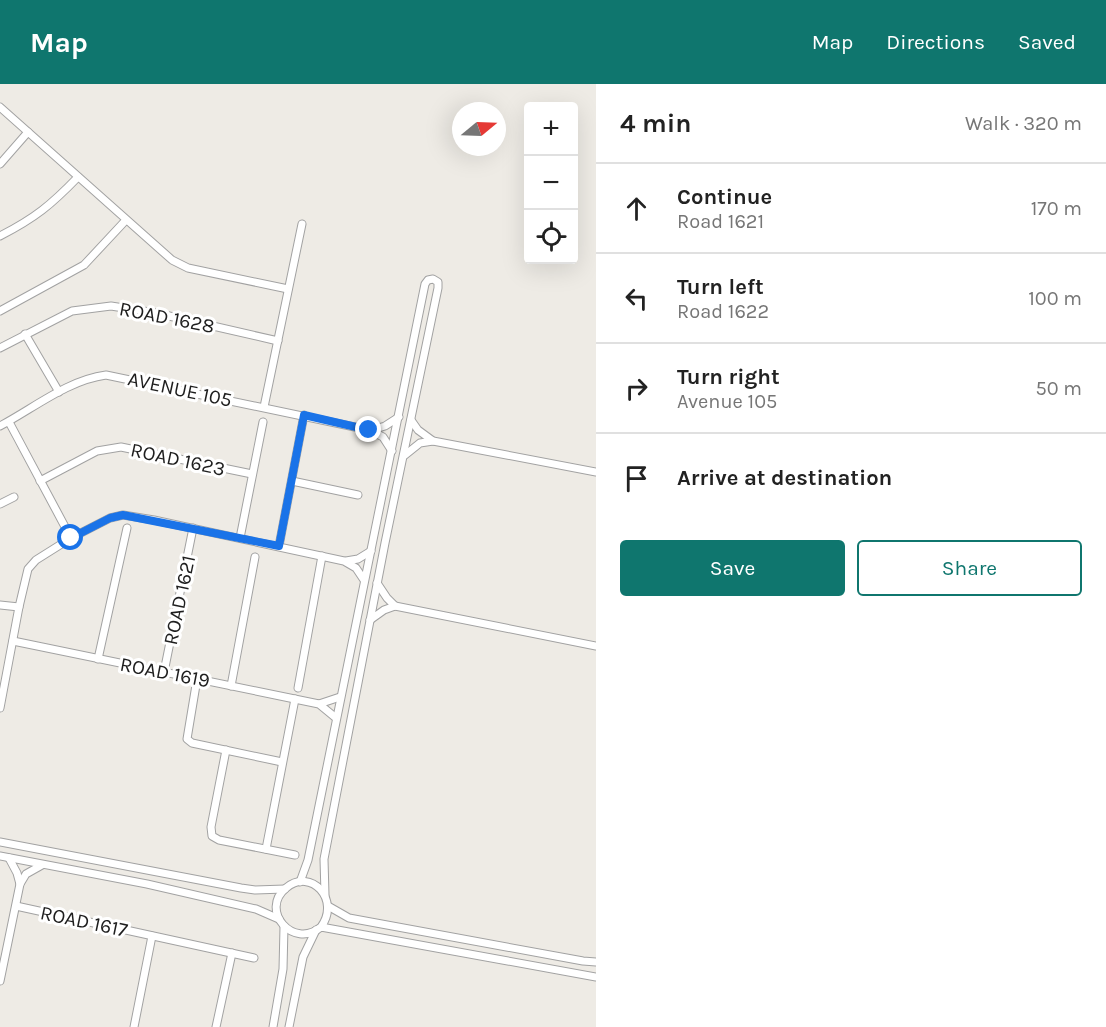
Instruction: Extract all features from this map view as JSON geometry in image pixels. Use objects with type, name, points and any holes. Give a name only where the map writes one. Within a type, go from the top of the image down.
[{"type":"street","points":[[0,107],[172,260],[188,268],[288,289]]},
{"type":"street","points":[[0,164],[28,132]]},
{"type":"street","points":[[0,236],[48,207],[78,177]]},
{"type":"street","points":[[0,311],[84,265],[126,220]]},
{"type":"street","points":[[264,407],[302,224]]},
{"type":"street","points":[[289,1027],[303,957],[328,914],[323,870],[326,848],[438,288],[438,282],[433,279],[428,280],[425,284],[308,860],[300,882]]},
{"type":"street","name":"ROAD 1628","points":[[0,348],[72,311],[111,306],[278,341]]},
{"type":"street","points":[[25,334],[59,392]]},
{"type":"street","name":"AVENUE 105","points":[[0,426],[59,392],[92,377],[106,375],[369,430],[383,437],[392,451]]},
{"type":"street","points":[[279,546],[304,415]]},
{"type":"street","points":[[369,430],[385,426],[399,417]]},
{"type":"street","points":[[411,420],[422,435],[434,441],[596,472]]},
{"type":"street","points":[[9,422],[71,538]]},
{"type":"street","name":"ROAD 1623","points":[[240,538],[263,422]]},
{"type":"street","points":[[404,456],[414,446],[434,441]]},
{"type":"street","name":"ROAD 1623","points":[[40,482],[97,451],[121,447],[252,474]]},
{"type":"street","points":[[292,481],[358,495]]},
{"type":"street","points":[[0,504],[14,497]]},
{"type":"street","name":"ROAD 1621","points":[[0,708],[4,673],[14,641],[28,569],[36,560],[71,538],[110,518],[123,515],[344,561]]},
{"type":"street","name":"ROAD 1619","points":[[98,659],[127,528]]},
{"type":"street","name":"ROAD 1621","points":[[164,672],[193,528]]},
{"type":"street","points":[[344,561],[358,559],[371,551]]},
{"type":"street","points":[[298,688],[322,556]]},
{"type":"street","name":"ROAD 1619","points":[[231,686],[255,557]]},
{"type":"street","points":[[344,561],[356,568],[364,580]]},
{"type":"street","points":[[378,583],[383,593],[395,606]]},
{"type":"street","points":[[0,604],[19,607]]},
{"type":"street","points":[[370,620],[379,612],[395,606],[596,646]]},
{"type":"street","name":"ROAD 1619","points":[[14,641],[319,704],[336,718]]},
{"type":"street","points":[[197,679],[187,739],[192,743],[282,762]]},
{"type":"street","points":[[319,704],[340,697]]},
{"type":"street","points":[[266,849],[295,699]]},
{"type":"street","points":[[226,750],[211,828],[212,836],[219,840],[295,855]]},
{"type":"street","points":[[0,842],[255,890],[285,889],[300,882],[310,883],[318,887],[325,895]]},
{"type":"street","points":[[0,856],[181,892],[256,909],[279,919]]},
{"type":"street","points":[[9,858],[20,884]]},
{"type":"street","points":[[0,981],[20,884],[26,874],[42,865]]},
{"type":"street","points":[[273,1027],[283,969],[284,927],[279,919],[277,903],[285,889]]},
{"type":"street","name":"ROAD 1617","points":[[16,906],[254,958]]},
{"type":"street","points":[[328,906],[349,918],[596,962]]},
{"type":"street","points":[[284,927],[300,934],[319,929],[596,977]]},
{"type":"street","name":"ROAD 1617","points":[[134,1027],[152,936]]},
{"type":"street","points":[[216,1027],[232,953]]},
{"type":"route","points":[[71,538],[110,518],[123,515],[279,546],[304,415],[369,430]]}]
